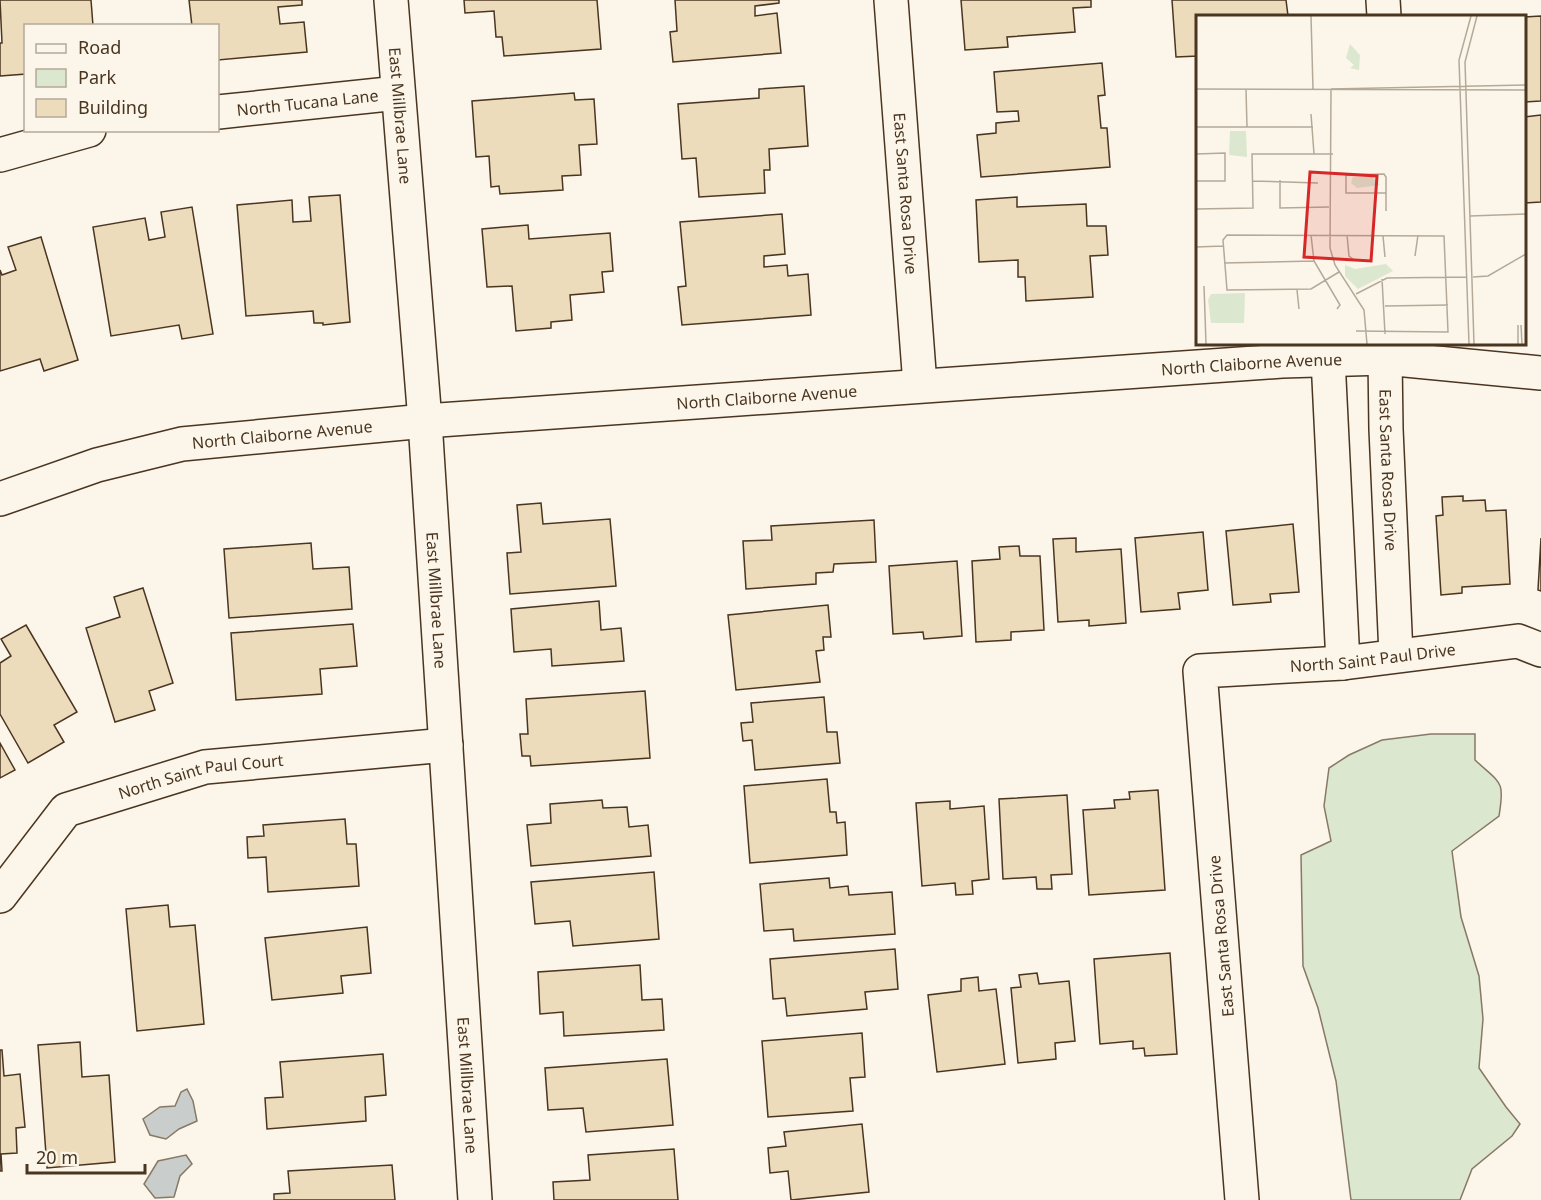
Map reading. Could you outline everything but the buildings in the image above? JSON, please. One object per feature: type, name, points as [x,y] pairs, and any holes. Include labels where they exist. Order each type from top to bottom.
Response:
[{"type":"street","name":"East Millbrae Lane","points":[[391,0],[425,421],[475,1200]]},
{"type":"street","name":"East Santa Rosa Drive","points":[[891,0],[920,386]]},
{"type":"street","points":[[1383,0],[1384,15]]},
{"type":"street","name":"North Tucana Lane","points":[[219,112],[398,93]]},
{"type":"street","points":[[0,155],[82,132]]},
{"type":"street","name":"East Santa Rosa Drive","points":[[1385,358],[1396,655]]},
{"type":"street","name":"North Claiborne Avenue","points":[[0,499],[97,465],[182,444],[425,421],[1328,359],[1385,358],[1541,373]]},
{"type":"street","points":[[1328,359],[1343,663]]},
{"type":"street","name":"North Saint Paul Drive","points":[[1200,671],[1343,663],[1518,640],[1541,650]]},
{"type":"street","name":"East Santa Rosa Drive","points":[[1200,671],[1242,1200]]},
{"type":"street","name":"North Saint Paul Court","points":[[0,896],[66,810],[205,767],[446,746]]},
{"type":"green space","points":[[1431,734],[1475,734],[1475,760],[1496,779],[1501,789],[1499,816],[1452,851],[1461,917],[1479,976],[1483,1019],[1479,1068],[1520,1124],[1512,1136],[1472,1169],[1460,1200],[1351,1200],[1336,1081],[1318,1008],[1303,966],[1301,855],[1331,841],[1324,806],[1329,768],[1349,755],[1382,740]]},
{"type":"shaded area","points":[[187,1089],[193,1101],[197,1121],[179,1129],[166,1139],[150,1135],[143,1119],[160,1107],[175,1106],[181,1092]]},
{"type":"shaded area","points":[[186,1155],[192,1164],[180,1176],[174,1197],[155,1198],[144,1184],[158,1161]]}]
